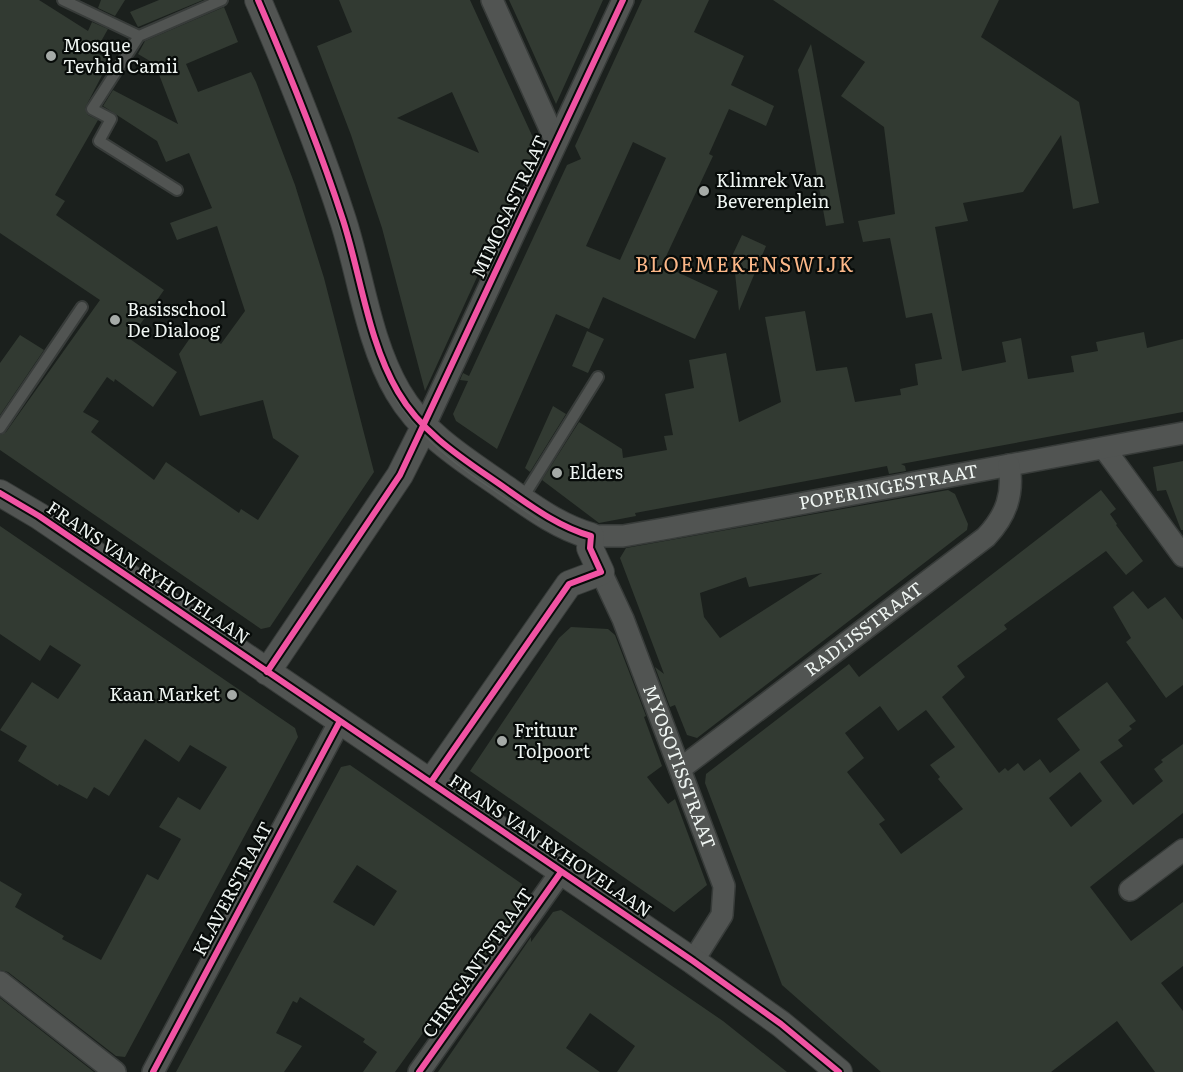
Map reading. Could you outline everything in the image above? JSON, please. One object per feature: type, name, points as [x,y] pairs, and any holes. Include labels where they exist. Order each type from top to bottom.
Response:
[{"type":"street","points":[[258,0],[317,142],[343,221],[380,354],[398,393],[424,427],[456,454],[562,526],[591,536],[590,548],[601,572],[569,584],[431,783]]},
{"type":"street","points":[[492,0],[556,142]]},
{"type":"street","name":"MIMOSASTRAAT","points":[[424,427],[623,0]]},
{"type":"street","points":[[267,672],[400,475],[424,427]]},
{"type":"street","name":"POPERINGESTRAAT","points":[[591,536],[640,533],[1183,433]]},
{"type":"street","points":[[1104,448],[1183,556]]},
{"type":"street","name":"RADIJSSTRAAT","points":[[680,769],[986,537],[1005,512],[1010,499],[1009,465]]},
{"type":"street","name":"FRANS VAN RYHOVELAAN","points":[[0,493],[39,516],[693,961],[781,1024],[838,1072]]},
{"type":"street","name":"MYOSOTISSTRAAT","points":[[601,572],[624,619],[724,886],[725,900],[722,915],[693,961]]},
{"type":"street","name":"KLAVERSTRAAT","points":[[153,1072],[340,721]]},
{"type":"street","points":[[1130,890],[1183,850]]},
{"type":"street","name":"CHRYSANTSTRAAT","points":[[419,1072],[561,872]]},
{"type":"street","points":[[0,982],[115,1072]]},
{"type":"lane","points":[[63,0],[140,36]]},
{"type":"lane","points":[[177,190],[99,141],[111,119],[92,109],[140,36],[222,0]]},
{"type":"lane","points":[[0,428],[82,307]]},
{"type":"lane","points":[[522,500],[598,377]]},
{"type":"building","points":[[0,0],[39,0],[88,31],[92,22],[108,29],[95,52],[110,60],[85,108],[88,115],[98,120],[55,195],[65,201],[56,215],[164,290],[130,339],[177,372],[153,407],[115,379],[114,382],[107,377],[83,412],[99,421],[91,432],[154,480],[166,462],[239,513],[241,509],[258,520],[299,456],[273,438],[263,400],[200,416],[179,354],[197,328],[221,344],[245,311],[217,226],[177,240],[170,223],[212,208],[189,153],[166,162],[157,141],[103,106],[113,90],[178,124],[155,64],[138,54],[145,41],[224,7],[238,42],[186,64],[198,92],[251,72],[256,82],[295,185],[324,278],[374,472],[270,627],[261,629],[0,450],[0,435],[6,432],[100,300],[0,233]]},
{"type":"building","points":[[101,0],[125,0],[115,16],[98,8]]},
{"type":"building","points":[[159,0],[203,0],[138,27],[130,12]]},
{"type":"building","points":[[339,0],[470,0],[535,142],[535,150],[425,391],[382,228],[351,135],[317,46],[352,32]],"holes":[[[452,92],[479,153],[397,118]]]},
{"type":"building","points":[[509,0],[603,0],[556,104],[521,26]]},
{"type":"building","points":[[642,0],[709,0],[694,32],[744,56],[731,85],[774,106],[766,126],[729,109],[709,154],[713,156],[662,265],[718,291],[695,339],[603,297],[589,329],[556,314],[497,449],[456,421],[453,414],[468,381],[460,380],[463,373],[469,376],[567,165],[581,159],[575,146]],"holes":[[[633,142],[666,158],[620,260],[586,246]]]},
{"type":"building","points":[[773,0],[999,0],[981,37],[1079,102],[1099,203],[1073,209],[1061,135],[1023,192],[963,203],[968,221],[935,227],[962,371],[1006,362],[1002,342],[1021,338],[1028,379],[1074,372],[1071,356],[1098,351],[1096,342],[1144,332],[1147,348],[1183,339],[1183,412],[901,464],[905,466],[906,471],[889,474],[887,466],[635,513],[636,516],[599,523],[542,480],[579,422],[622,449],[623,458],[667,450],[664,436],[673,435],[665,394],[694,388],[689,360],[726,353],[739,422],[781,402],[765,317],[805,311],[816,371],[847,367],[855,402],[901,395],[900,389],[918,385],[915,364],[942,359],[932,313],[906,318],[890,238],[863,242],[858,221],[895,214],[884,127],[841,96],[865,62]]},
{"type":"building","points":[[811,44],[844,223],[826,226],[798,70]]},
{"type":"building","points":[[742,235],[766,246],[739,311],[733,254]]},
{"type":"building","points":[[587,331],[604,339],[588,373],[572,366]]},
{"type":"building","points":[[20,335],[44,350],[0,415],[0,363]]},
{"type":"building","points":[[553,406],[566,414],[530,472],[525,468]]},
{"type":"building","points":[[1183,461],[1183,530],[1181,530],[1166,490],[1157,491],[1153,467]]},
{"type":"building","points":[[948,490],[955,494],[968,524],[967,530],[697,738],[687,735],[675,705],[670,707],[655,667],[664,674],[620,558],[626,548]],"holes":[[[822,573],[720,638],[704,617],[700,593],[746,577],[749,587]]]},
{"type":"building","points":[[1101,490],[1116,509],[1110,514],[1116,525],[1143,561],[1126,575],[1106,551],[1004,625],[1007,629],[957,666],[965,677],[942,697],[999,773],[1005,768],[1008,771],[1018,763],[1024,771],[1040,759],[1050,773],[1080,750],[1057,719],[1107,682],[1136,721],[1129,726],[1132,729],[1118,740],[1123,746],[1100,762],[1133,805],[1163,781],[1154,769],[1163,762],[1161,760],[1183,744],[1183,813],[1090,887],[1131,941],[1183,902],[1183,966],[1161,983],[1183,1011],[1183,1072],[1155,1072],[1117,1021],[1051,1072],[881,1072],[782,985],[705,783],[706,774],[849,664],[859,677]],"holes":[[[880,706],[898,731],[926,710],[955,747],[930,765],[940,777],[938,779],[963,809],[901,854],[879,824],[885,820],[847,772],[864,758],[845,733]],[[1080,772],[1102,801],[1071,827],[1049,798]]]},
{"type":"building","points":[[0,526],[295,728],[298,737],[125,1057],[116,1056],[8,972],[0,970],[0,881],[22,894],[15,907],[64,936],[62,939],[101,960],[147,874],[158,880],[181,839],[159,827],[178,797],[200,810],[227,767],[190,745],[179,762],[145,739],[109,796],[94,787],[87,799],[59,784],[58,786],[18,761],[27,746],[0,730],[32,682],[58,699],[81,665],[50,645],[40,661],[0,634]]},
{"type":"building","points":[[1133,591],[1148,609],[1165,597],[1183,620],[1183,685],[1166,698],[1126,642],[1131,638],[1113,607]]},
{"type":"building","points":[[571,627],[608,629],[615,635],[646,716],[644,717],[662,766],[647,777],[668,804],[675,799],[707,885],[674,912],[470,771],[559,638]]},
{"type":"building","points":[[350,765],[522,884],[525,901],[476,970],[471,966],[395,1072],[363,1072],[377,1052],[363,1042],[365,1039],[300,997],[297,1003],[293,1001],[276,1033],[302,1046],[284,1072],[176,1072],[341,767]],"holes":[[[357,865],[397,891],[374,926],[333,902]]]},
{"type":"building","points":[[561,910],[723,1021],[787,1072],[617,1072],[635,1046],[590,1013],[566,1048],[600,1072],[438,1072],[531,937],[531,942],[553,912]]},
{"type":"building","points":[[0,998],[94,1072],[0,1072]]},
{"type":"tram line","points":[[253,0],[315,155],[347,251],[369,335],[393,394],[419,429],[450,458],[539,520]]},
{"type":"tram line","points":[[264,0],[325,151]]},
{"type":"cycle path","points":[[258,0],[324,164],[343,220],[372,330],[398,392],[432,434],[460,457],[546,516],[591,536],[590,548],[601,572],[569,584],[431,782]]},
{"type":"cycle path","points":[[267,672],[400,475],[623,0]]},
{"type":"cycle path","points":[[0,493],[39,516],[693,961],[781,1024],[839,1072]]},
{"type":"cycle path","points":[[153,1072],[340,721]]},
{"type":"cycle path","points":[[419,1072],[561,872]]},
{"type":"place","name":"Mosque Tevhid Camii","points":[[51,56]]},
{"type":"place","name":"Klimrek Van Beverenplein","points":[[704,191]]},
{"type":"place","name":"Basisschool De Dialoog","points":[[115,320]]},
{"type":"place","name":"Elders","points":[[557,473]]},
{"type":"place","name":"Kaan Market","points":[[232,695]]},
{"type":"place","name":"Frituur Tolpoort","points":[[502,741]]},
{"type":"district","name":"BLOEMEKENSWIJK","points":[[745,265]]}]
